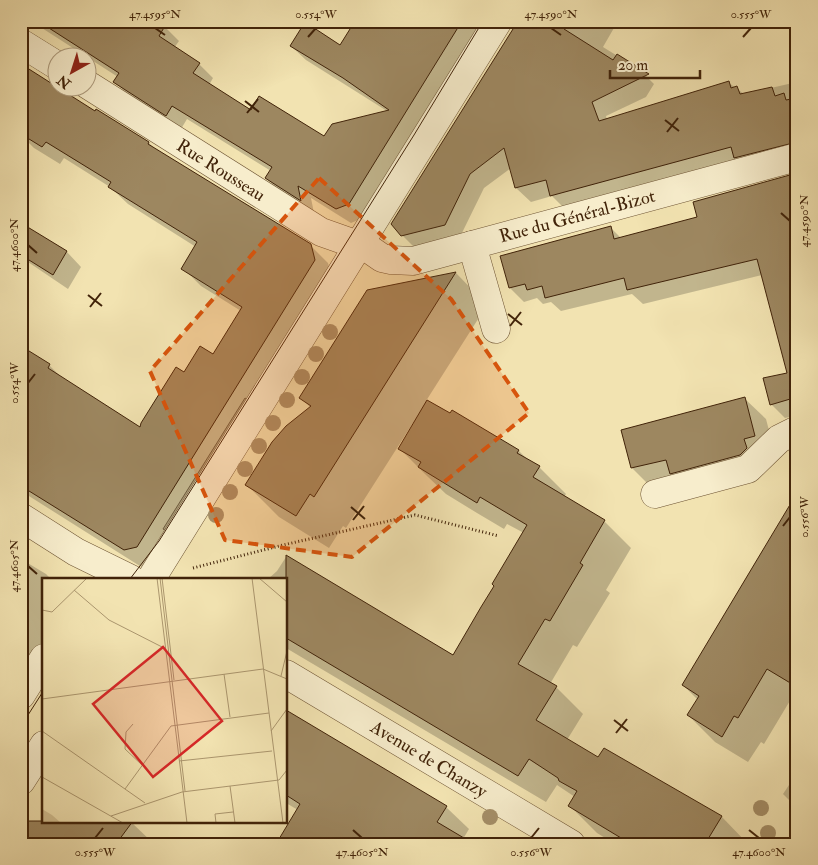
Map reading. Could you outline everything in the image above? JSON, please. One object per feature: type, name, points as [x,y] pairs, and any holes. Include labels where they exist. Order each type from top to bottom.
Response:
[{"type":"street","points":[[152,578],[498,21]]},
{"type":"street","points":[[21,43],[48,60]]},
{"type":"street","name":"Rue Rousseau","points":[[98,91],[321,232],[360,245]]},
{"type":"street","name":"Rue du Général-Bizot","points":[[360,245],[369,248],[382,258],[413,261],[797,157]]},
{"type":"street","points":[[472,245],[496,329]]},
{"type":"street","points":[[655,494],[748,469],[779,439],[797,430]]},
{"type":"street","points":[[21,517],[76,552],[101,573],[126,578]]},
{"type":"street","points":[[21,695],[42,661]]},
{"type":"street","name":"Avenue de Chanzy","points":[[288,675],[572,844]]},
{"type":"street","points":[[21,781],[42,748]]},
{"type":"path","points":[[189,569],[282,545],[415,515],[499,536]]},
{"type":"highlighted area","points":[[319,178],[451,299],[529,413],[352,557],[225,540],[150,371]]},
{"type":"shaded area","points":[[245,398],[253,403],[171,534],[163,529]]},
{"type":"building","points":[[38,21],[168,21],[159,36],[200,63],[193,73],[251,110],[259,96],[324,136],[332,124],[389,110],[343,78],[290,46],[305,22],[340,45],[355,21],[462,21],[349,204],[336,209],[298,186],[301,201],[265,178],[272,167],[172,106],[166,116],[113,82],[119,73],[98,60],[98,48],[80,48]]},
{"type":"building","points":[[518,21],[569,21],[564,29],[613,60],[617,54],[649,74],[592,102],[599,121],[729,81],[731,88],[737,86],[740,94],[772,87],[775,96],[784,93],[786,100],[797,98],[797,142],[734,158],[731,147],[550,196],[546,180],[515,188],[504,148],[470,174],[445,225],[401,236],[391,224]]},
{"type":"building","points":[[21,64],[48,81],[48,98],[75,98],[95,111],[96,109],[149,142],[148,144],[311,244],[315,260],[137,547],[124,550],[21,486],[21,346],[50,364],[48,368],[140,427],[176,367],[184,372],[200,346],[213,354],[242,307],[181,269],[197,242],[108,187],[111,182],[46,142],[42,147],[21,134]]},
{"type":"building","points":[[797,173],[797,397],[770,405],[763,378],[787,373],[757,259],[627,290],[624,278],[545,298],[542,286],[527,290],[525,284],[509,288],[500,256],[611,226],[614,239],[697,217],[693,202]]},
{"type":"building","points":[[21,223],[67,251],[53,275],[21,255]]},
{"type":"building","points":[[456,272],[314,497],[310,494],[296,516],[245,485],[272,442],[286,426],[311,406],[299,398],[367,290]]},
{"type":"building","points":[[745,397],[755,436],[744,439],[747,448],[740,455],[670,474],[666,460],[631,468],[621,430]]},
{"type":"building","points":[[427,400],[450,413],[452,410],[519,450],[517,453],[540,466],[533,477],[605,520],[580,563],[583,565],[550,621],[545,619],[518,664],[557,686],[536,720],[598,757],[604,748],[722,816],[705,844],[631,844],[568,806],[577,791],[559,781],[558,778],[529,759],[518,776],[288,639],[286,555],[453,655],[494,586],[492,584],[527,525],[480,497],[477,503],[418,467],[421,462],[398,449]]},
{"type":"building","points":[[797,493],[797,687],[767,669],[738,718],[734,716],[722,737],[687,715],[699,696],[682,685]]},
{"type":"building","points":[[288,711],[447,806],[437,822],[474,844],[276,844],[300,804],[288,796]]},
{"type":"building","points":[[21,821],[132,822],[116,844],[35,844],[21,835]]},
{"type":"tram line","points":[[131,578],[159,541],[414,135],[483,21]]},
{"type":"tram line","points":[[21,726],[42,693]]}]
